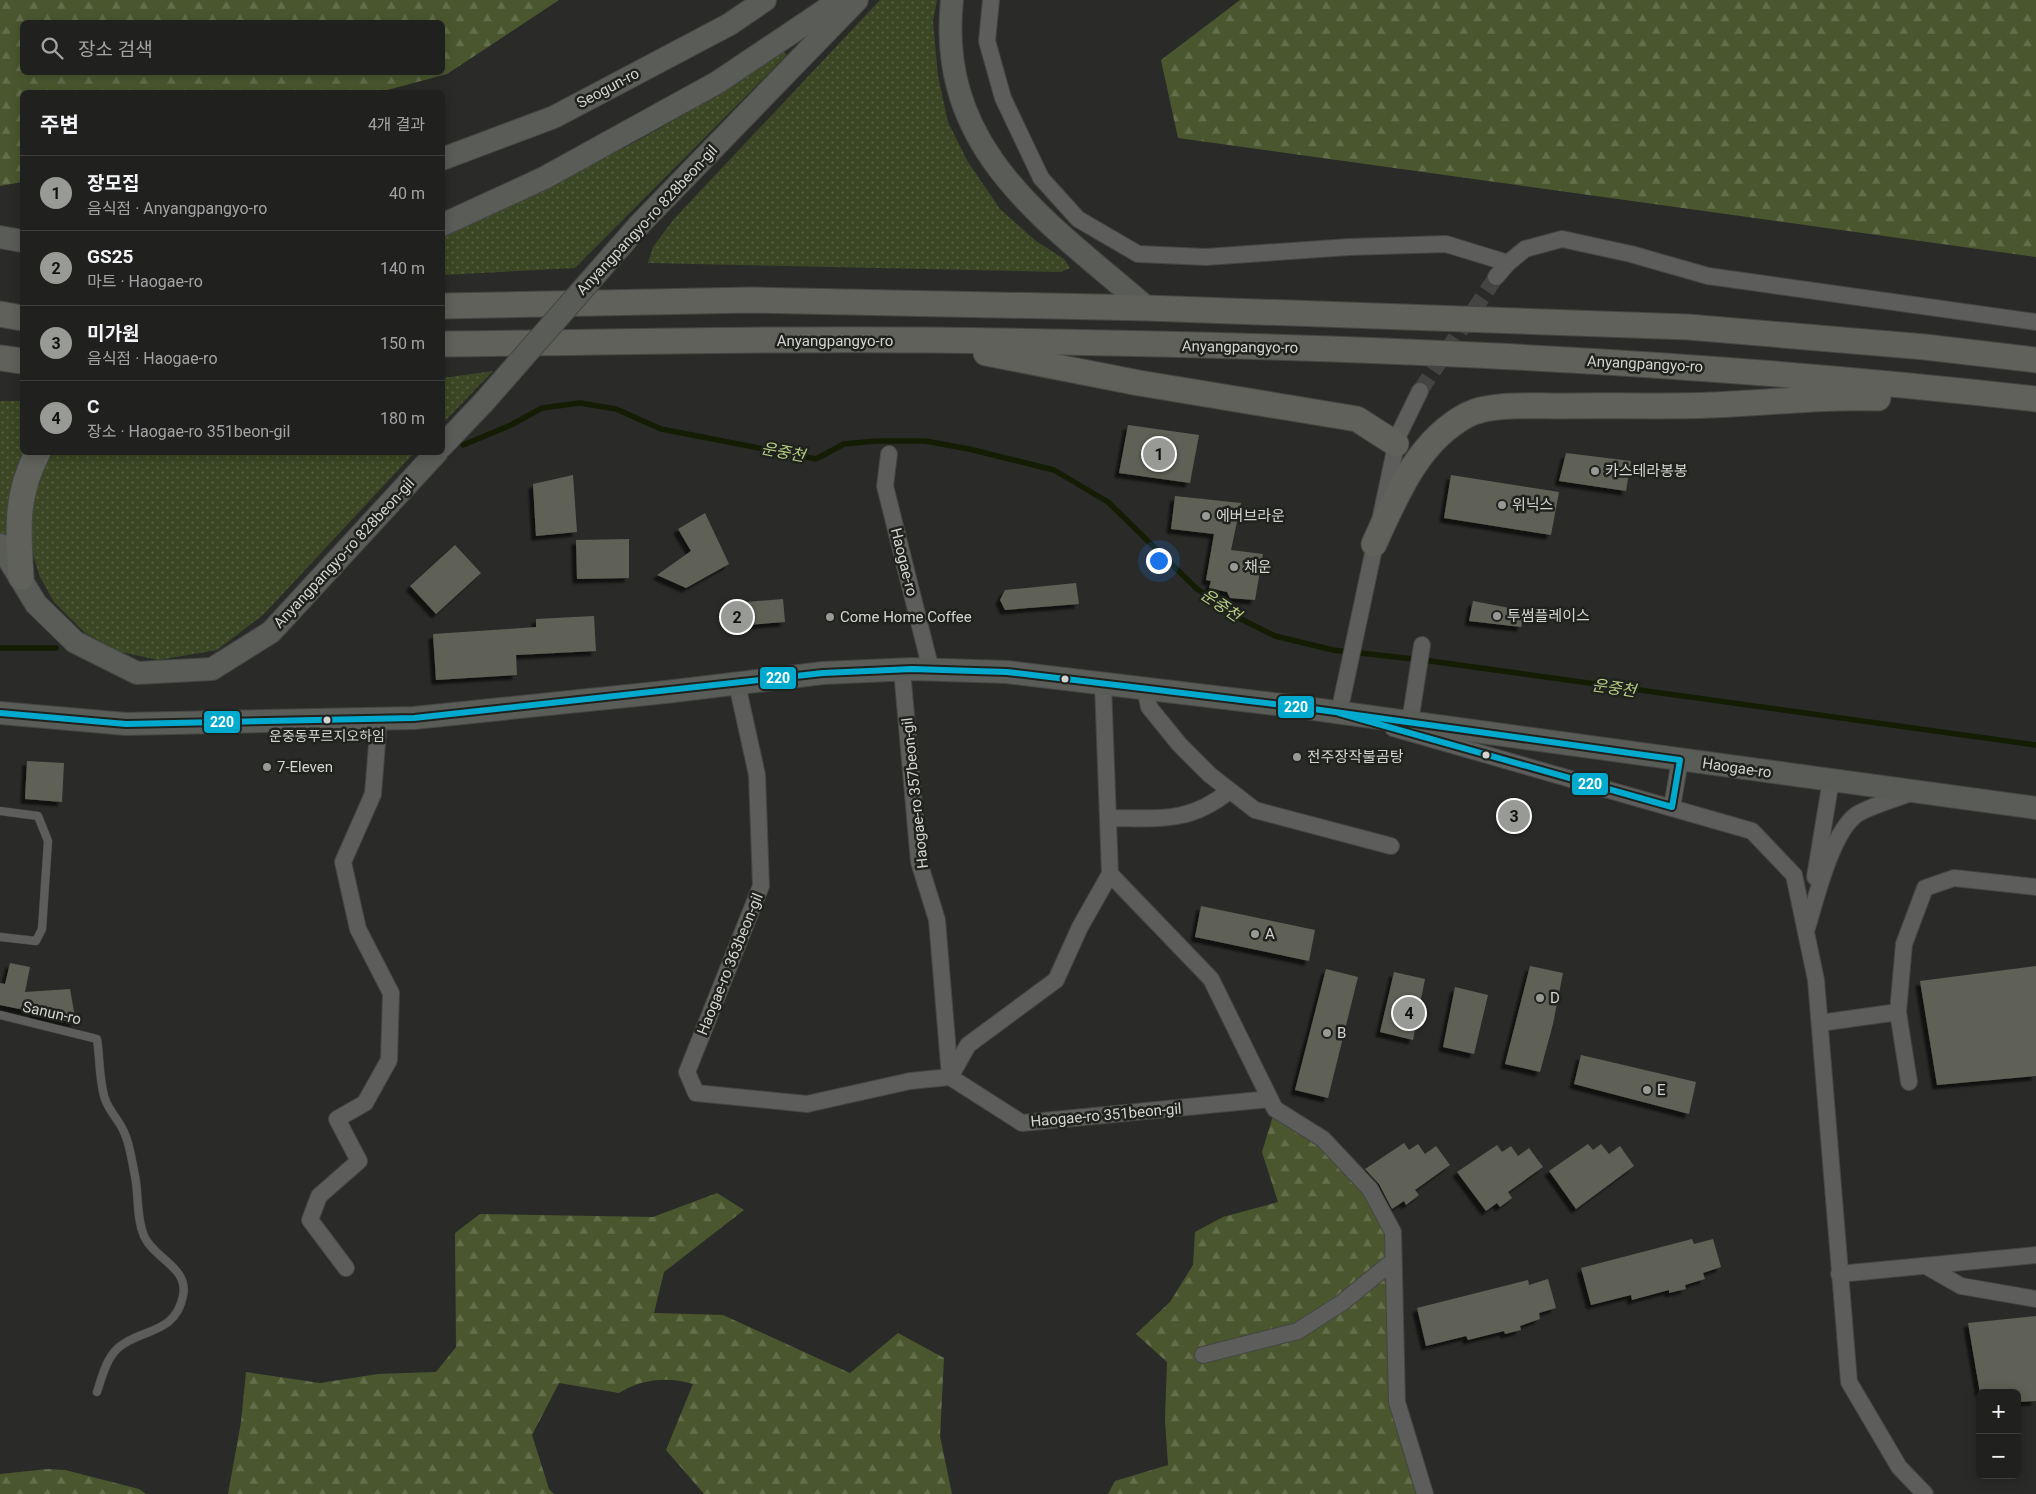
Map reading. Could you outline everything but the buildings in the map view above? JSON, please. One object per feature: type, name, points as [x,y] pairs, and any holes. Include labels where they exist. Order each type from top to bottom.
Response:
[{"type":"main road","points":[[445,306],[751,300],[1147,308],[1688,327],[2036,360]]},
{"type":"main road","points":[[0,314],[20,318]]},
{"type":"main road","points":[[920,340],[1139,383],[1357,419],[1396,444]]},
{"type":"main road","name":"Anyangpangyo-ro","points":[[445,344],[920,340],[1371,350],[1678,365],[1916,386],[2036,400]]},
{"type":"main road","points":[[0,358],[20,361]]},
{"type":"main road","points":[[1374,544],[1399,490],[1432,440],[1468,414],[1494,408],[1530,406],[1712,405],[1844,397],[2036,405]]},
{"type":"main road","points":[[21,577],[19,508],[30,468],[36,455]]},
{"type":"street","name":"Seogun-ro","points":[[445,158],[554,117],[730,24],[765,0]]},
{"type":"street","points":[[445,224],[544,178],[718,82],[840,0]]},
{"type":"street","name":"Anyangpangyo-ro 828beon-gil","points":[[445,443],[483,403],[640,224],[857,0]]},
{"type":"street","points":[[952,0],[953,61],[963,107],[983,148],[1010,184],[1048,221],[1147,308]]},
{"type":"street","points":[[991,0],[987,41],[1003,98],[1040,178],[1078,219],[1138,254],[1206,257],[1348,247],[1446,244],[1508,263]]},
{"type":"street","points":[[0,237],[20,241]]},
{"type":"street","points":[[1496,277],[1508,263],[1525,249],[1562,238],[1631,254],[1708,276],[2036,322]]},
{"type":"street","points":[[0,327],[20,324]]},
{"type":"street","points":[[0,372],[20,369]]},
{"type":"street","points":[[1420,392],[1396,444],[1338,713],[1752,831],[1794,875],[1816,980],[1833,1172],[1838,1274],[1849,1382],[1898,1467],[1925,1494]]},
{"type":"street","name":"Haogae-ro","points":[[889,454],[885,486],[931,670]]},
{"type":"street","name":"Anyangpangyo-ro 828beon-gil","points":[[0,545],[36,604],[75,642],[137,673],[212,669],[271,632],[434,455]]},
{"type":"street","points":[[1410,722],[1422,646]]},
{"type":"street","name":"Haogae-ro","points":[[0,713],[126,724],[379,719],[430,716],[738,684],[823,673],[902,670],[1007,672],[1410,722],[2036,808]]},
{"type":"street","name":"Haogae-ro 357beon-gil","points":[[902,670],[919,862],[937,920],[950,1077]]},
{"type":"street","name":"Haogae-ro 363beon-gil","points":[[738,684],[756,775],[761,886],[687,1072],[696,1092],[807,1104],[910,1081],[950,1077]]},
{"type":"street","points":[[950,1077],[968,1045],[1056,980],[1080,927],[1110,874],[1103,684]]},
{"type":"street","points":[[1145,689],[1149,707],[1157,718],[1204,769],[1254,810],[1391,846]]},
{"type":"street","points":[[346,1268],[310,1220],[318,1196],[359,1162],[337,1119],[365,1103],[389,1060],[391,993],[358,929],[343,862],[374,794],[379,719]]},
{"type":"street","points":[[1672,807],[1680,760]]},
{"type":"street","points":[[1806,931],[1832,780]]},
{"type":"street","points":[[1108,818],[1179,816],[1200,811],[1229,791]]},
{"type":"street","points":[[1806,931],[1825,871],[1841,832],[1856,815],[1913,792]]},
{"type":"street","points":[[1110,874],[1211,979],[1275,1109],[1323,1139],[1370,1189],[1393,1232],[1396,1402],[1425,1494]]},
{"type":"street","points":[[1909,1082],[1898,1012],[1904,944],[1924,888],[1954,878],[2036,887]]},
{"type":"street","points":[[1820,1023],[1898,1012]]},
{"type":"street","name":"Haogae-ro 351beon-gil","points":[[950,1077],[1022,1123],[1270,1100]]},
{"type":"street","points":[[1838,1274],[2036,1255]]},
{"type":"street","points":[[1203,1355],[1298,1331],[1343,1302],[1394,1261]]},
{"type":"street","points":[[1926,1266],[1961,1286],[2036,1299]]},
{"type":"lane","points":[[0,810],[38,816],[48,841],[42,929],[36,942],[0,936]]},
{"type":"lane","name":"Sanun-ro","points":[[0,1015],[97,1039],[105,1099],[125,1133],[135,1176],[140,1224],[144,1238],[177,1270],[184,1282],[184,1296],[170,1322],[158,1330],[118,1348],[110,1359],[97,1392]]},
{"type":"green space","points":[[0,0],[559,0],[445,75],[445,20],[20,20],[20,75],[443,75],[387,90],[20,90],[20,182],[0,186]]},
{"type":"green space","points":[[880,0],[937,0],[933,21],[938,76],[948,122],[968,162],[1000,209],[1036,241],[1064,259],[1070,268],[1061,272],[648,263],[653,247],[673,220]]},
{"type":"green space","points":[[1240,0],[2036,0],[2036,257],[1178,138],[1161,60]]},
{"type":"green space","points":[[782,50],[787,55],[575,268],[445,275],[445,235],[617,152],[742,78]]},
{"type":"green space","points":[[493,371],[445,421],[445,378]]},
{"type":"green space","points":[[0,401],[20,401],[20,455],[30,455],[14,544],[0,535]]},
{"type":"green space","points":[[52,455],[412,455],[263,615],[217,650],[158,660],[121,652],[85,633],[54,602],[40,577],[30,545],[28,513],[38,476]]},
{"type":"green space","points":[[1275,1109],[1323,1139],[1393,1232],[1397,1402],[1425,1494],[1108,1494],[1115,1481],[1168,1465],[1165,1420],[1167,1362],[1136,1334],[1170,1302],[1193,1265],[1195,1232],[1223,1217],[1278,1202],[1262,1152]]},
{"type":"green space","points":[[717,1193],[744,1210],[664,1272],[654,1313],[723,1315],[850,1373],[898,1333],[944,1358],[940,1436],[952,1494],[704,1494],[666,1450],[693,1384],[674,1380],[654,1380],[627,1388],[619,1393],[559,1383],[532,1435],[549,1489],[554,1494],[228,1494],[241,1422],[246,1372],[320,1383],[378,1374],[436,1372],[456,1347],[455,1233],[480,1214],[653,1217]]},
{"type":"green space","points":[[48,1469],[65,1470],[139,1489],[146,1494],[0,1494],[0,1474]]},
{"type":"waterway","name":"운중천","points":[[463,445],[511,425],[542,408],[580,403],[616,409],[661,429],[816,459],[844,444],[876,441],[925,441],[969,449],[1054,470],[1108,502],[1196,588],[1231,614],[1275,636],[1333,650],[1423,660],[2036,745]]},
{"type":"waterway","name":"운중천","points":[[0,648],[56,648]]},
{"type":"tunnel","points":[[1420,391],[1496,277]]},
{"type":"transit line","name":"220","points":[[0,713],[126,724],[414,718],[823,673],[912,669],[1007,672],[1299,707],[1680,760],[1672,807],[1339,713]]},
{"type":"place","name":"장모집","points":[[1159,454]]},
{"type":"place","name":"카스테라봉봉","points":[[1595,471]]},
{"type":"place","name":"위닉스","points":[[1502,505]]},
{"type":"place","name":"에버브라운","points":[[1206,516]]},
{"type":"place","name":"채운","points":[[1234,567]]},
{"type":"place","name":"투썸플레이스","points":[[1497,616]]},
{"type":"place","name":"GS25","points":[[737,617]]},
{"type":"place","name":"Come Home Coffee","points":[[830,617]]},
{"type":"place","name":"운중동푸르지오하임","points":[[327,720]]},
{"type":"place","name":"전주장작불곰탕","points":[[1297,757]]},
{"type":"place","name":"7-Eleven","points":[[267,767]]},
{"type":"place","name":"미가원","points":[[1514,816]]},
{"type":"place","name":"A","points":[[1255,934]]},
{"type":"place","name":"D","points":[[1540,998]]},
{"type":"place","name":"C","points":[[1409,1013]]},
{"type":"place","name":"B","points":[[1327,1033]]},
{"type":"place","name":"E","points":[[1647,1090]]}]
